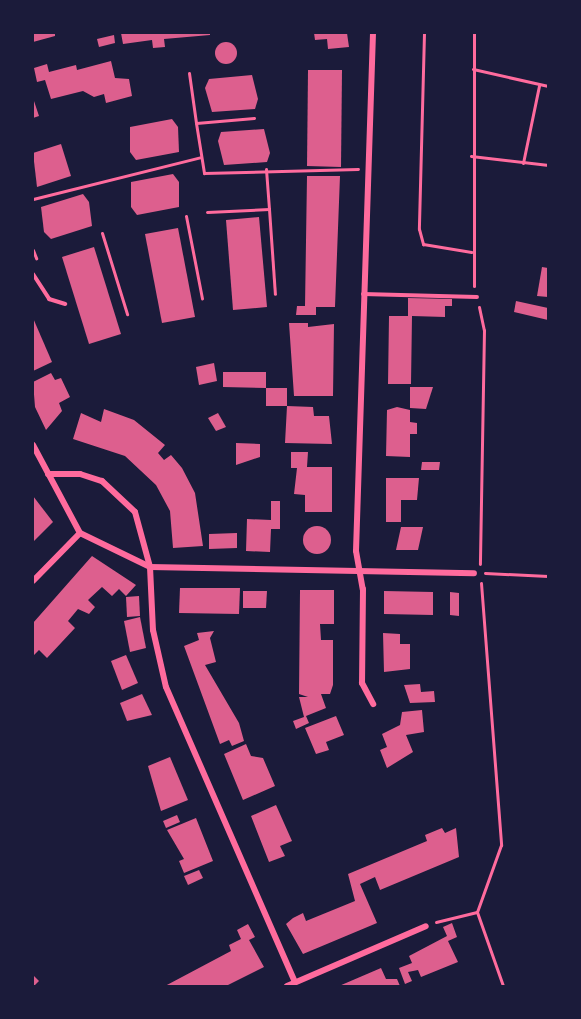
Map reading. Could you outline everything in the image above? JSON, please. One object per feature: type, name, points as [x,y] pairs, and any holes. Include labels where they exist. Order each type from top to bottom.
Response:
[{"type":"street","points":[[373,33],[370,169],[362,294],[356,551],[360,572],[362,683],[373,704]]},
{"type":"street","points":[[33,446],[80,533],[150,567],[477,573]]},
{"type":"street","points":[[48,474],[80,474],[121,493],[135,512],[150,567],[153,630],[166,687],[295,982]]},
{"type":"street","points":[[33,581],[80,533]]},
{"type":"street","points":[[286,986],[426,926]]},
{"type":"lane","points":[[33,274],[49,299],[65,304]]},
{"type":"lane","points":[[362,294],[477,297]]},
{"type":"path","points":[[424,33],[418,229],[423,244],[471,252]]},
{"type":"path","points":[[474,33],[471,252],[484,330],[477,573],[501,845],[477,912],[503,986]]},
{"type":"path","points":[[473,69],[539,86],[548,86]]},
{"type":"path","points":[[189,73],[204,172],[266,168],[370,169]]},
{"type":"path","points":[[524,163],[539,86]]},
{"type":"path","points":[[196,123],[254,118]]},
{"type":"path","points":[[471,156],[548,165]]},
{"type":"path","points":[[33,199],[201,157]]},
{"type":"path","points":[[266,168],[275,294]]},
{"type":"path","points":[[207,212],[270,209]]},
{"type":"path","points":[[186,216],[202,298]]},
{"type":"path","points":[[102,233],[126,314]]},
{"type":"path","points":[[33,250],[36,258]]},
{"type":"path","points":[[477,573],[548,576]]},
{"type":"path","points":[[426,926],[477,912]]},
{"type":"building","points":[[33,33],[55,33],[55,36],[33,42]]},
{"type":"building","points":[[121,33],[210,33],[210,35],[164,39],[165,47],[153,48],[152,40],[123,44]]},
{"type":"building","points":[[314,33],[347,33],[349,47],[328,49],[327,39],[315,40]]},
{"type":"building","points":[[114,35],[115,43],[99,47],[97,39]]},
{"type":"building","points":[[222,42],[230,42],[237,49],[237,57],[230,64],[222,64],[215,57],[215,49]]},
{"type":"building","points":[[111,61],[115,78],[129,79],[132,96],[106,103],[104,94],[94,97],[83,91],[51,99],[45,80],[37,82],[34,68],[47,64],[49,72],[76,65],[77,70]]},
{"type":"building","points":[[308,70],[342,70],[341,167],[307,166]]},
{"type":"building","points":[[252,75],[258,99],[255,109],[212,112],[205,88],[209,79]]},
{"type":"building","points":[[33,98],[39,116],[33,118]]},
{"type":"building","points":[[172,119],[178,127],[179,152],[136,160],[130,152],[130,127]]},
{"type":"building","points":[[264,129],[270,153],[267,162],[224,165],[218,141],[221,132]]},
{"type":"building","points":[[61,144],[71,176],[37,187],[33,153]]},
{"type":"building","points":[[173,174],[179,182],[179,207],[137,215],[131,207],[131,182]]},
{"type":"building","points":[[307,176],[340,176],[335,307],[316,307],[316,315],[296,315],[297,306],[305,306]]},
{"type":"building","points":[[83,194],[89,202],[92,226],[51,239],[44,232],[41,207]]},
{"type":"building","points":[[259,217],[267,307],[233,310],[226,220]]},
{"type":"building","points":[[178,228],[195,317],[162,323],[145,234]]},
{"type":"building","points":[[94,247],[121,334],[89,344],[62,257]]},
{"type":"building","points":[[542,267],[548,268],[548,297],[537,296]]},
{"type":"building","points":[[408,298],[452,299],[452,306],[445,306],[445,317],[412,316],[411,384],[388,384],[389,316],[408,316]]},
{"type":"building","points":[[516,301],[548,308],[548,320],[514,312]]},
{"type":"building","points":[[33,318],[52,362],[33,371]]},
{"type":"building","points":[[289,323],[308,323],[308,327],[334,324],[333,396],[294,396]]},
{"type":"building","points":[[214,363],[217,381],[199,385],[196,367]]},
{"type":"building","points":[[223,372],[266,372],[266,388],[223,387]]},
{"type":"building","points":[[51,373],[55,380],[61,378],[70,397],[59,403],[62,411],[46,430],[35,407],[33,382]]},
{"type":"building","points":[[410,387],[433,387],[426,409],[410,408]]},
{"type":"building","points":[[266,388],[287,388],[287,406],[266,406]]},
{"type":"building","points":[[287,406],[313,407],[314,416],[329,416],[332,444],[285,443]]},
{"type":"building","points":[[397,407],[410,410],[410,422],[417,423],[417,434],[410,434],[410,457],[386,456],[387,410]]},
{"type":"building","points":[[104,409],[134,420],[165,445],[158,453],[164,460],[171,455],[182,468],[195,493],[203,546],[173,548],[170,511],[156,485],[125,456],[73,439],[81,413],[101,422]]},
{"type":"building","points":[[218,413],[226,427],[216,431],[208,418]]},
{"type":"building","points":[[236,443],[260,444],[260,457],[236,465]]},
{"type":"building","points":[[291,452],[308,452],[307,467],[332,467],[332,512],[305,512],[305,495],[294,494],[297,468],[291,468]]},
{"type":"building","points":[[422,462],[440,462],[439,470],[421,470]]},
{"type":"building","points":[[386,478],[419,478],[417,500],[401,500],[401,522],[386,522]]},
{"type":"building","points":[[33,496],[53,522],[33,542]]},
{"type":"building","points":[[271,501],[280,501],[280,529],[271,529],[270,552],[246,551],[247,519],[271,520]]},
{"type":"building","points":[[317,526],[327,530],[331,540],[327,550],[317,554],[307,550],[303,540],[307,530]]},
{"type":"building","points":[[401,527],[423,527],[418,550],[396,550]]},
{"type":"building","points":[[237,533],[237,548],[209,549],[209,534]]},
{"type":"building","points":[[92,556],[136,585],[126,596],[119,589],[112,596],[102,587],[88,600],[95,607],[89,614],[78,609],[68,621],[75,628],[47,658],[39,650],[33,656],[33,623]]},
{"type":"building","points":[[180,588],[240,588],[239,614],[179,613]]},
{"type":"building","points":[[300,590],[334,590],[334,624],[320,624],[321,640],[333,640],[333,685],[330,694],[321,694],[326,708],[306,716],[309,723],[296,729],[293,721],[304,717],[299,697],[308,697],[299,694]]},
{"type":"building","points":[[243,591],[267,591],[266,608],[243,608]]},
{"type":"building","points":[[384,591],[433,592],[433,615],[384,614]]},
{"type":"building","points":[[450,592],[459,593],[459,616],[450,615]]},
{"type":"building","points":[[139,596],[140,616],[127,617],[126,597]]},
{"type":"building","points":[[140,617],[146,648],[130,652],[124,621]]},
{"type":"building","points":[[214,631],[210,638],[216,662],[205,665],[239,723],[244,741],[232,746],[229,740],[220,744],[184,646],[199,640],[197,633]]},
{"type":"building","points":[[383,633],[400,634],[400,644],[410,644],[410,669],[384,672]]},
{"type":"building","points":[[126,655],[138,683],[122,690],[111,661]]},
{"type":"building","points":[[420,684],[421,692],[434,691],[435,702],[410,703],[404,685]]},
{"type":"building","points":[[142,694],[152,715],[127,721],[120,703]]},
{"type":"building","points":[[422,710],[424,732],[406,735],[413,752],[387,768],[380,750],[387,747],[382,734],[400,725],[402,712]]},
{"type":"building","points":[[336,716],[344,735],[326,742],[329,750],[316,754],[305,728]]},
{"type":"building","points":[[246,744],[251,756],[263,758],[275,786],[243,800],[224,754]]},
{"type":"building","points":[[170,757],[188,800],[161,811],[148,766]]},
{"type":"building","points":[[276,805],[292,841],[280,846],[285,856],[269,862],[251,816]]},
{"type":"building","points":[[177,815],[180,822],[166,828],[163,821]]},
{"type":"building","points":[[196,818],[213,861],[184,873],[179,861],[184,859],[167,830]]},
{"type":"building","points":[[442,828],[445,833],[456,828],[459,857],[380,890],[375,877],[360,884],[377,923],[303,954],[286,924],[303,913],[306,921],[355,901],[348,874],[427,841],[425,835]]},
{"type":"building","points":[[199,870],[203,878],[188,885],[184,876]]},
{"type":"building","points":[[452,923],[457,937],[448,941],[458,962],[421,977],[418,970],[408,972],[412,981],[405,984],[399,968],[412,963],[409,956],[447,936],[443,927]]},
{"type":"building","points":[[248,924],[255,937],[249,940],[264,967],[226,986],[165,986],[231,951],[229,945],[241,939],[237,930]]},
{"type":"building","points":[[381,968],[386,979],[397,979],[400,986],[339,986]]},
{"type":"building","points":[[33,975],[39,981],[34,986],[33,986]]}]
